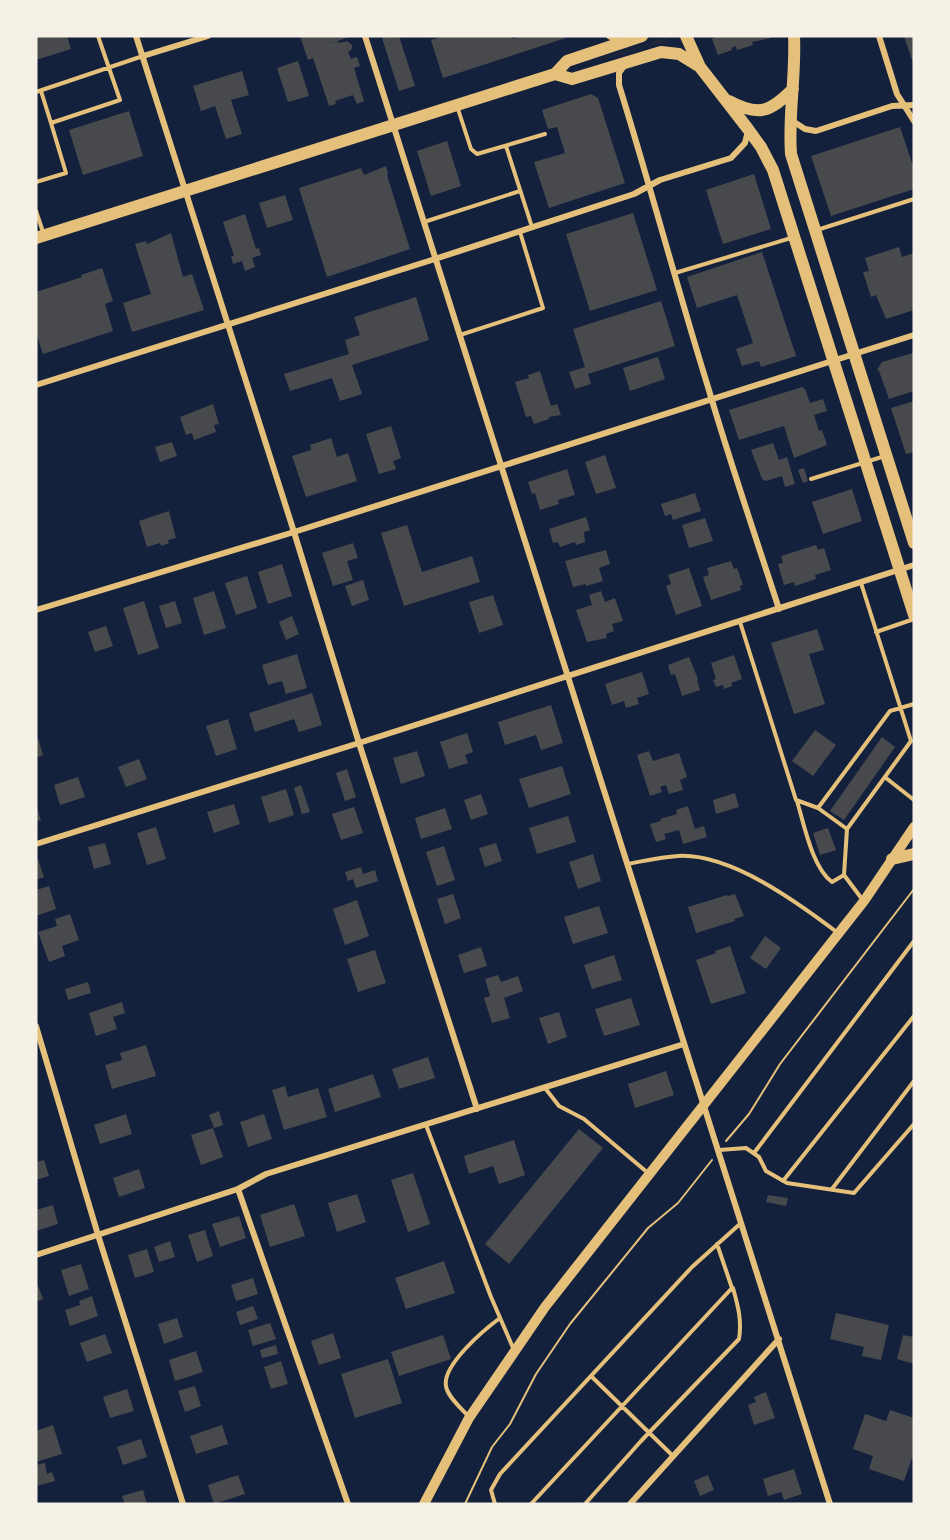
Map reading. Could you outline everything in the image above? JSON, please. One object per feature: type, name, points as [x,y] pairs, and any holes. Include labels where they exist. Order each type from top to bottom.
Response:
[{"type":"main road","points":[[40,237],[555,74],[567,61],[642,36]]},
{"type":"main road","points":[[686,36],[700,67],[761,147],[773,170],[914,617]]},
{"type":"main road","points":[[794,36],[795,62],[790,120],[791,154],[914,543]]},
{"type":"main road","points":[[555,74],[572,79],[661,51],[679,54],[700,67]]},
{"type":"main road","points":[[725,99],[744,109],[762,110],[776,106],[793,89]]},
{"type":"main road","points":[[892,859],[914,854]]},
{"type":"street","points":[[136,36],[477,1109]]},
{"type":"street","points":[[143,57],[208,36]]},
{"type":"street","points":[[365,36],[830,1504]]},
{"type":"street","points":[[609,36],[622,43]]},
{"type":"street","points":[[879,36],[897,94],[914,121]]},
{"type":"street","points":[[628,61],[619,73],[619,85],[712,400],[779,609]]},
{"type":"street","points":[[790,120],[805,129],[816,131],[892,106],[914,105]]},
{"type":"street","points":[[36,385],[634,194],[682,173],[731,158],[745,143],[748,129]]},
{"type":"street","points":[[36,610],[294,532],[914,336]]},
{"type":"street","points":[[36,844],[914,566]]},
{"type":"street","points":[[424,1504],[469,1418],[545,1306],[864,901],[914,826]]},
{"type":"street","points":[[36,1026],[98,1235],[183,1504]]},
{"type":"street","points":[[36,1256],[238,1190],[266,1174],[684,1044]]},
{"type":"street","points":[[238,1190],[348,1504]]},
{"type":"street","points":[[630,1504],[779,1340]]},
{"type":"lane","points":[[51,123],[120,100],[98,36]]},
{"type":"lane","points":[[36,182],[66,173],[51,123],[38,92],[143,57]]},
{"type":"lane","points":[[457,106],[474,153],[482,154],[545,134]]},
{"type":"lane","points":[[506,146],[532,227]]},
{"type":"lane","points":[[423,222],[520,191]]},
{"type":"lane","points":[[814,231],[914,199]]},
{"type":"lane","points":[[36,211],[40,237]]},
{"type":"lane","points":[[459,335],[543,308],[520,232]]},
{"type":"lane","points":[[674,274],[794,236]]},
{"type":"lane","points":[[812,479],[886,455]]},
{"type":"lane","points":[[861,583],[911,741],[848,829],[844,875],[864,901]]},
{"type":"lane","points":[[876,632],[914,617]]},
{"type":"lane","points":[[740,622],[814,854],[825,877],[832,882],[844,875]]},
{"type":"lane","points":[[818,808],[890,711],[914,704]]},
{"type":"lane","points":[[886,778],[914,800]]},
{"type":"lane","points":[[796,800],[818,808],[848,829]]},
{"type":"lane","points":[[626,864],[679,856],[711,859],[735,867],[803,906],[838,933]]},
{"type":"lane","points":[[753,1153],[914,941]]},
{"type":"lane","points":[[783,1181],[914,1016]]},
{"type":"lane","points":[[831,1189],[914,1081]]},
{"type":"lane","points":[[545,1088],[559,1106],[584,1119],[650,1174]]},
{"type":"lane","points":[[719,1150],[746,1148],[759,1157],[766,1171],[783,1181],[854,1193],[914,1124]]},
{"type":"lane","points":[[426,1125],[514,1350]]},
{"type":"lane","points":[[495,1504],[491,1490],[500,1474],[692,1267],[742,1222]]},
{"type":"lane","points":[[585,1504],[648,1432],[739,1339],[742,1324],[740,1311],[717,1244]]},
{"type":"lane","points":[[531,1504],[732,1288]]},
{"type":"lane","points":[[469,1418],[446,1388],[446,1376],[474,1337],[500,1318]]},
{"type":"lane","points":[[591,1376],[674,1456]]},
{"type":"path","points":[[729,1138],[749,1114],[780,1064],[914,889]]},
{"type":"path","points":[[465,1504],[492,1447],[510,1424],[536,1374],[570,1324],[648,1228],[678,1203],[709,1163]]},
{"type":"shaded area","points":[[664,36],[667,38],[667,43],[651,45],[600,61],[599,59],[650,43]]},
{"type":"building","points":[[36,36],[67,36],[71,49],[36,60]]},
{"type":"building","points":[[300,36],[349,36],[350,37],[305,51]]},
{"type":"building","points":[[399,36],[415,86],[399,91],[382,38]]},
{"type":"building","points":[[443,36],[512,36],[513,39],[522,36],[572,36],[443,78],[431,40]]},
{"type":"building","points":[[714,36],[770,36],[771,38],[752,42],[753,45],[737,50],[736,46],[718,55],[712,39]]},
{"type":"building","points":[[904,36],[914,36],[914,66]]},
{"type":"building","points":[[338,41],[339,43],[347,41],[352,45],[352,49],[348,52],[351,59],[357,57],[360,66],[354,68],[364,101],[357,104],[353,95],[335,101],[336,104],[329,106],[313,58],[308,60],[305,51]]},
{"type":"building","points":[[298,61],[309,96],[288,102],[277,68]]},
{"type":"building","points":[[242,71],[249,95],[231,100],[242,134],[226,139],[215,106],[201,111],[193,86]]},
{"type":"building","points":[[591,94],[598,98],[625,183],[549,208],[534,162],[565,153],[557,127],[548,129],[542,110]]},
{"type":"building","points":[[129,111],[143,156],[83,175],[69,130]]},
{"type":"building","points":[[900,127],[914,169],[914,189],[831,216],[811,156]]},
{"type":"building","points":[[447,141],[461,186],[431,196],[417,151]]},
{"type":"building","points":[[386,166],[410,249],[327,277],[299,188],[361,168],[364,175]]},
{"type":"building","points":[[754,174],[771,229],[723,244],[706,190]]},
{"type":"building","points":[[285,195],[293,220],[267,228],[259,203]]},
{"type":"building","points":[[633,213],[657,290],[590,311],[566,234]]},
{"type":"building","points":[[245,214],[256,249],[259,248],[261,255],[252,258],[255,267],[245,271],[242,261],[233,264],[231,256],[234,256],[223,222]]},
{"type":"building","points":[[171,233],[183,277],[192,274],[204,310],[132,332],[123,303],[151,294],[135,244],[146,241],[147,244]]},
{"type":"building","points":[[899,247],[902,257],[914,253],[914,310],[886,319],[876,295],[871,297],[863,272],[869,271],[865,258]]},
{"type":"building","points":[[762,252],[796,356],[761,367],[759,361],[742,366],[736,349],[753,343],[737,295],[697,308],[687,277]]},
{"type":"building","points":[[102,268],[113,301],[105,304],[113,331],[43,354],[36,333],[36,292]]},
{"type":"building","points":[[416,297],[429,340],[352,365],[362,394],[340,401],[332,378],[290,391],[284,374],[349,354],[345,340],[360,335],[354,317]]},
{"type":"building","points":[[661,301],[675,346],[588,374],[591,384],[575,389],[569,372],[585,367],[573,329]]},
{"type":"building","points":[[913,353],[914,391],[889,399],[877,370],[882,362]]},
{"type":"building","points":[[658,357],[665,379],[630,391],[623,368]]},
{"type":"building","points":[[540,371],[551,406],[557,404],[561,415],[549,417],[549,419],[534,424],[531,416],[526,417],[515,382],[529,378],[528,375]]},
{"type":"building","points":[[802,387],[810,403],[823,399],[827,411],[814,415],[827,445],[794,458],[784,426],[739,440],[729,410]]},
{"type":"building","points":[[914,401],[914,452],[906,454],[891,408]]},
{"type":"building","points":[[213,404],[219,424],[214,425],[216,432],[194,440],[192,433],[186,435],[180,417]]},
{"type":"building","points":[[391,426],[401,458],[393,461],[396,469],[379,474],[366,434]]},
{"type":"building","points":[[331,438],[337,457],[348,453],[357,481],[306,497],[292,456],[311,450],[310,445]]},
{"type":"building","points":[[172,442],[177,456],[160,462],[155,447]]},
{"type":"building","points":[[773,443],[779,460],[787,457],[795,484],[785,487],[782,476],[766,481],[762,479],[751,450]]},
{"type":"building","points":[[605,455],[616,488],[596,494],[585,462]]},
{"type":"building","points":[[804,468],[808,481],[803,483],[798,470]]},
{"type":"building","points":[[567,469],[575,495],[558,500],[559,504],[540,510],[535,493],[532,494],[528,482]]},
{"type":"building","points":[[852,489],[862,521],[823,534],[812,502]]},
{"type":"building","points":[[695,493],[701,511],[673,520],[671,514],[665,516],[661,504]]},
{"type":"building","points":[[169,511],[176,538],[168,540],[169,543],[161,546],[160,543],[147,547],[139,521]]},
{"type":"building","points":[[586,517],[590,530],[584,532],[585,542],[576,545],[575,542],[560,547],[558,542],[553,543],[549,529]]},
{"type":"building","points":[[705,518],[713,541],[689,548],[682,525]]},
{"type":"building","points":[[407,525],[422,572],[472,556],[480,582],[404,606],[381,533]]},
{"type":"building","points":[[353,543],[358,558],[347,561],[353,580],[333,586],[322,553]]},
{"type":"building","points":[[816,545],[818,550],[824,548],[831,570],[815,575],[816,579],[795,586],[794,582],[784,585],[778,564],[783,563],[781,556]]},
{"type":"building","points":[[606,550],[610,564],[599,568],[603,581],[573,587],[565,561]]},
{"type":"building","points":[[731,561],[734,569],[737,568],[743,585],[740,586],[741,590],[711,600],[703,577],[709,575],[707,568]]},
{"type":"building","points":[[282,564],[292,596],[268,604],[258,572]]},
{"type":"building","points":[[689,568],[702,606],[676,615],[666,586],[671,584],[668,575]]},
{"type":"building","points":[[247,576],[257,608],[236,615],[225,583]]},
{"type":"building","points":[[363,580],[369,600],[352,606],[345,586]]},
{"type":"building","points":[[214,591],[226,628],[204,635],[193,598]]},
{"type":"building","points":[[601,591],[605,602],[615,598],[623,621],[612,624],[614,631],[606,634],[607,638],[587,642],[576,610],[592,605],[589,595]]},
{"type":"building","points":[[493,595],[503,625],[479,633],[469,602]]},
{"type":"building","points":[[144,601],[159,648],[138,655],[123,608]]},
{"type":"building","points":[[175,601],[182,623],[166,628],[159,606]]},
{"type":"building","points":[[292,616],[299,634],[286,640],[279,622]]},
{"type":"building","points":[[106,626],[113,646],[95,652],[88,632]]},
{"type":"building","points":[[817,629],[824,650],[809,654],[825,704],[794,714],[771,643]]},
{"type":"building","points":[[297,654],[307,688],[286,694],[282,681],[268,685],[262,665]]},
{"type":"building","points":[[734,655],[742,679],[731,683],[732,686],[724,689],[723,685],[716,687],[711,663]]},
{"type":"building","points":[[689,657],[700,690],[682,696],[675,674],[671,675],[668,665]]},
{"type":"building","points":[[642,672],[649,694],[637,698],[639,704],[626,708],[624,701],[612,705],[605,684]]},
{"type":"building","points":[[312,693],[322,725],[299,732],[294,719],[255,732],[249,713]]},
{"type":"building","points":[[551,705],[563,743],[541,750],[536,735],[505,745],[498,722]]},
{"type":"building","points":[[228,719],[237,749],[216,756],[206,726]]},
{"type":"building","points":[[815,730],[836,745],[813,776],[792,761]]},
{"type":"building","points":[[467,733],[473,752],[465,755],[468,763],[449,769],[440,742]]},
{"type":"building","points":[[882,737],[895,747],[844,820],[830,811]]},
{"type":"building","points":[[38,738],[43,755],[36,758],[36,739]]},
{"type":"building","points":[[417,751],[425,776],[401,784],[393,758]]},
{"type":"building","points":[[649,751],[653,761],[679,753],[687,777],[680,780],[683,790],[669,794],[666,785],[660,787],[662,792],[650,796],[637,755]]},
{"type":"building","points":[[139,759],[147,779],[126,787],[118,767]]},
{"type":"building","points":[[562,766],[571,794],[529,808],[519,779]]},
{"type":"building","points":[[347,769],[356,797],[345,801],[336,773]]},
{"type":"building","points":[[78,777],[85,797],[60,805],[54,785]]},
{"type":"building","points":[[301,785],[310,812],[302,814],[294,788]]},
{"type":"building","points":[[286,789],[294,815],[269,823],[261,797]]},
{"type":"building","points":[[735,793],[739,807],[716,814],[713,800]]},
{"type":"building","points":[[481,794],[488,814],[471,820],[464,800]]},
{"type":"building","points":[[234,804],[240,824],[214,833],[207,812]]},
{"type":"building","points":[[36,805],[41,820],[36,822]]},
{"type":"building","points":[[688,806],[695,829],[704,826],[707,837],[683,844],[679,830],[664,834],[666,839],[656,842],[650,824],[677,814],[676,810]]},
{"type":"building","points":[[354,807],[363,833],[341,840],[332,814]]},
{"type":"building","points":[[445,808],[452,829],[421,839],[415,818]]},
{"type":"building","points":[[568,816],[576,842],[537,854],[529,828]]},
{"type":"building","points":[[156,827],[166,859],[147,865],[137,833]]},
{"type":"building","points":[[828,828],[836,850],[820,855],[813,833]]},
{"type":"building","points":[[105,843],[111,864],[94,869],[88,847]]},
{"type":"building","points":[[496,843],[502,861],[485,867],[479,848]]},
{"type":"building","points":[[444,846],[455,880],[437,886],[426,852]]},
{"type":"building","points":[[593,854],[601,881],[578,889],[569,862]]},
{"type":"building","points":[[38,859],[44,877],[36,880],[36,860]]},
{"type":"building","points":[[361,867],[363,874],[375,870],[378,881],[356,888],[353,879],[348,881],[345,872]]},
{"type":"building","points":[[49,886],[56,909],[36,916],[36,890]]},
{"type":"building","points":[[453,894],[461,918],[445,924],[437,899]]},
{"type":"building","points":[[735,894],[744,916],[696,933],[688,907]]},
{"type":"building","points":[[357,900],[369,936],[345,945],[333,909]]},
{"type":"building","points":[[599,906],[608,933],[573,944],[564,917]]},
{"type":"building","points":[[70,914],[79,940],[62,946],[65,956],[49,962],[38,932],[57,926],[55,919]]},
{"type":"building","points":[[765,936],[781,948],[766,969],[750,958]]},
{"type":"building","points":[[730,946],[746,993],[711,1004],[696,960]]},
{"type":"building","points":[[481,947],[487,966],[464,973],[458,955]]},
{"type":"building","points":[[375,950],[386,983],[358,992],[347,959]]},
{"type":"building","points":[[614,955],[622,980],[592,989],[584,965]]},
{"type":"building","points":[[498,975],[501,982],[518,976],[523,991],[504,998],[510,1018],[492,1023],[484,998],[490,996],[485,979]]},
{"type":"building","points":[[88,982],[91,993],[68,1000],[65,989]]},
{"type":"building","points":[[631,998],[640,1025],[604,1036],[595,1009]]},
{"type":"building","points":[[122,1002],[125,1013],[113,1017],[117,1029],[96,1036],[89,1013]]},
{"type":"building","points":[[559,1012],[567,1037],[548,1044],[539,1018]]},
{"type":"building","points":[[146,1045],[156,1076],[112,1089],[105,1065],[122,1060],[120,1053]]},
{"type":"building","points":[[428,1057],[435,1078],[399,1089],[392,1069]]},
{"type":"building","points":[[666,1071],[674,1095],[635,1108],[628,1084]]},
{"type":"building","points":[[373,1074],[381,1097],[335,1112],[328,1089]]},
{"type":"building","points":[[285,1086],[288,1097],[318,1088],[327,1117],[284,1130],[272,1090]]},
{"type":"building","points":[[219,1111],[223,1125],[214,1128],[209,1115]]},
{"type":"building","points":[[126,1114],[132,1134],[100,1144],[94,1125]]},
{"type":"building","points":[[264,1114],[272,1139],[248,1147],[240,1122]]},
{"type":"building","points":[[213,1128],[223,1157],[201,1165],[191,1135]]},
{"type":"building","points":[[579,1129],[603,1148],[509,1264],[485,1244]]},
{"type":"building","points":[[514,1140],[525,1175],[499,1184],[493,1166],[469,1174],[464,1156]]},
{"type":"building","points":[[44,1160],[49,1176],[36,1180],[36,1162]]},
{"type":"building","points":[[139,1169],[145,1188],[119,1197],[113,1178]]},
{"type":"building","points":[[413,1173],[430,1224],[408,1232],[391,1180]]},
{"type":"building","points":[[357,1194],[366,1222],[337,1232],[328,1203]]},
{"type":"building","points":[[768,1195],[788,1198],[786,1206],[766,1202]]},
{"type":"building","points":[[294,1204],[305,1236],[270,1247],[260,1215]]},
{"type":"building","points":[[53,1205],[58,1224],[36,1231],[36,1210]]},
{"type":"building","points":[[239,1216],[246,1238],[220,1247],[212,1224]]},
{"type":"building","points":[[205,1230],[213,1256],[197,1262],[188,1235]]},
{"type":"building","points":[[170,1241],[175,1257],[159,1262],[154,1247]]},
{"type":"building","points":[[147,1249],[154,1272],[135,1278],[128,1255]]},
{"type":"building","points":[[444,1261],[455,1293],[406,1309],[395,1278]]},
{"type":"building","points":[[81,1264],[89,1289],[69,1296],[61,1270]]},
{"type":"building","points":[[253,1278],[258,1294],[236,1301],[231,1285]]},
{"type":"building","points":[[36,1280],[43,1299],[36,1302]]},
{"type":"building","points":[[92,1296],[98,1316],[70,1326],[65,1310],[80,1305],[79,1301]]},
{"type":"building","points":[[253,1306],[258,1319],[240,1325],[236,1312]]},
{"type":"building","points":[[836,1313],[889,1325],[881,1360],[862,1356],[864,1347],[830,1339]]},
{"type":"building","points":[[177,1318],[183,1337],[164,1344],[158,1324]]},
{"type":"building","points":[[270,1323],[276,1339],[253,1346],[248,1330]]},
{"type":"building","points":[[333,1333],[341,1358],[319,1365],[311,1341]]},
{"type":"building","points":[[105,1334],[112,1353],[87,1362],[80,1343]]},
{"type":"building","points":[[443,1335],[451,1359],[399,1376],[391,1352]]},
{"type":"building","points":[[903,1335],[914,1337],[914,1364],[897,1359]]},
{"type":"building","points":[[276,1345],[278,1354],[262,1358],[260,1350]]},
{"type":"building","points":[[196,1351],[203,1372],[175,1381],[169,1360]]},
{"type":"building","points":[[388,1359],[402,1403],[355,1418],[341,1374]]},
{"type":"building","points":[[281,1361],[288,1384],[271,1389],[264,1367]]},
{"type":"building","points":[[195,1386],[201,1406],[185,1412],[178,1391]]},
{"type":"building","points":[[127,1389],[134,1411],[110,1418],[103,1397]]},
{"type":"building","points":[[766,1392],[775,1418],[754,1425],[748,1405],[756,1402],[754,1397]]},
{"type":"building","points":[[890,1410],[914,1418],[914,1459],[912,1458],[904,1481],[869,1469],[873,1456],[853,1449],[865,1414],[886,1421]]},
{"type":"building","points":[[53,1425],[62,1454],[36,1462],[36,1431]]},
{"type":"building","points":[[222,1425],[228,1444],[196,1454],[190,1436]]},
{"type":"building","points":[[141,1439],[147,1457],[123,1465],[117,1447]]},
{"type":"building","points":[[45,1463],[47,1474],[52,1472],[55,1481],[36,1486],[36,1465]]},
{"type":"building","points":[[794,1469],[802,1494],[784,1500],[781,1492],[768,1496],[763,1479]]},
{"type":"building","points":[[238,1475],[245,1494],[214,1504],[208,1485]]},
{"type":"building","points":[[708,1475],[714,1490],[700,1496],[694,1481]]},
{"type":"building","points":[[143,1490],[147,1504],[125,1504],[122,1496]]}]
